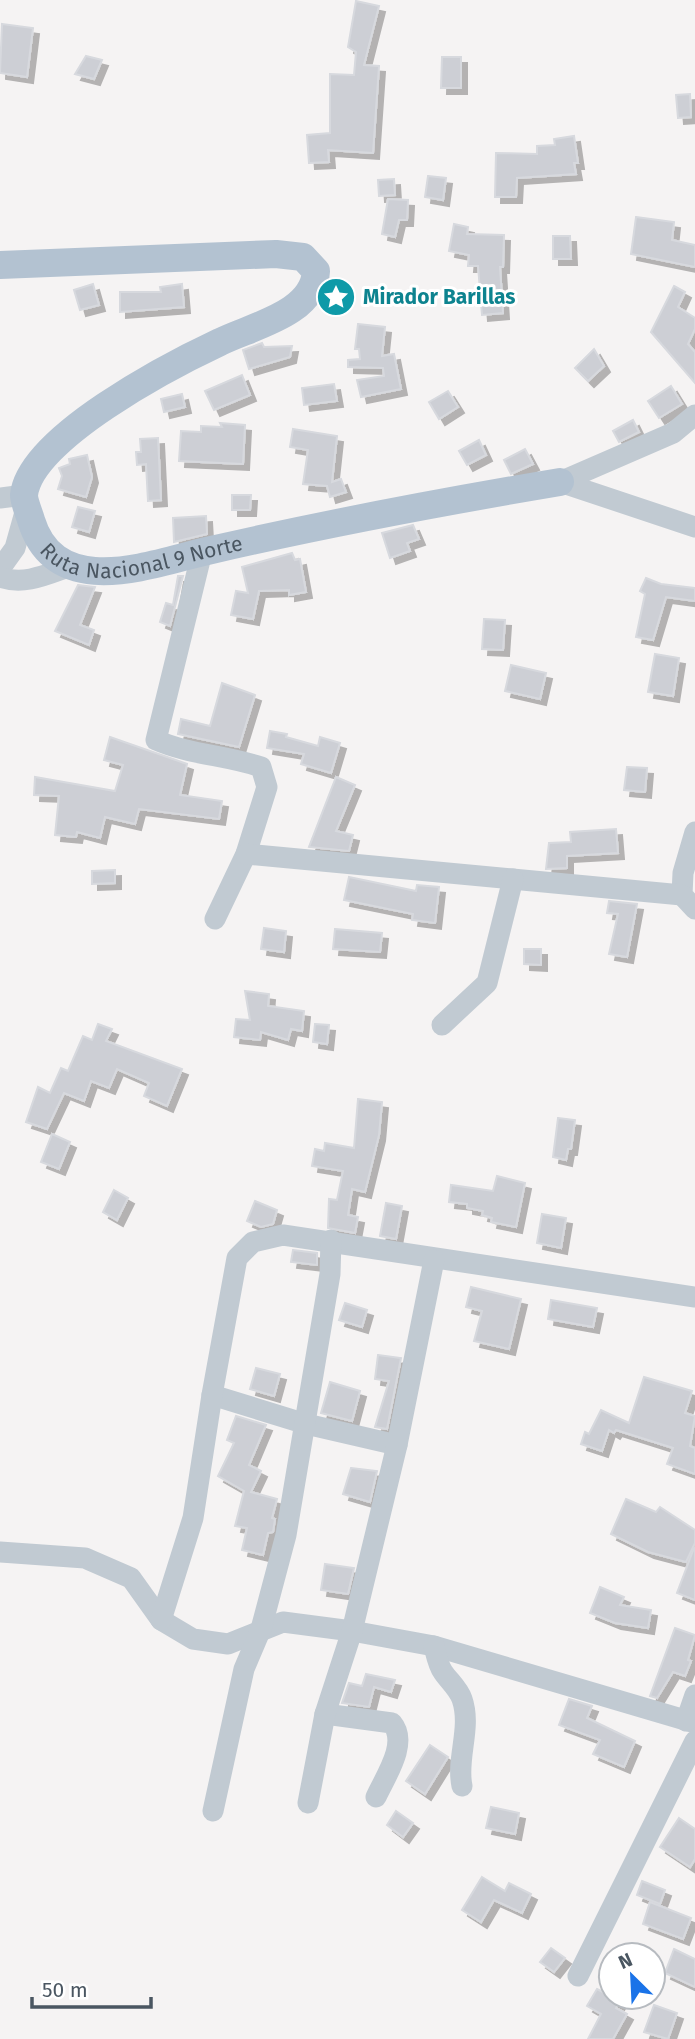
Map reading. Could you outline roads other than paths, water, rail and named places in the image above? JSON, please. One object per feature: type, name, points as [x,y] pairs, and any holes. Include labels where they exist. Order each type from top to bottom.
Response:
[{"type":"main road","points":[[0,265],[276,254],[303,257],[316,271],[313,291],[298,305],[200,352],[102,409],[64,435],[40,458],[17,499]]},
{"type":"main road","name":"Ruta Nacional 9 Norte","points":[[17,499],[50,551],[71,566],[109,573],[153,567],[202,552],[447,500],[560,482]]},
{"type":"street","points":[[560,482],[673,433],[695,415]]},
{"type":"street","name":"Ruta Nacional 9 Norte","points":[[560,482],[695,527]]},
{"type":"street","points":[[0,569],[15,548],[17,499]]},
{"type":"street","points":[[202,552],[156,740],[182,751],[236,759],[261,767],[267,787],[246,854],[215,919]]},
{"type":"street","points":[[0,577],[31,580],[71,566]]},
{"type":"street","points":[[246,854],[513,879],[689,902],[683,873],[695,832]]},
{"type":"street","points":[[442,1025],[487,983],[513,879]]},
{"type":"street","points":[[161,1619],[193,1518],[237,1258],[253,1242],[283,1235],[331,1240],[434,1260],[695,1297]]},
{"type":"street","points":[[213,1811],[244,1669],[261,1629],[286,1535],[330,1274],[331,1240]]},
{"type":"street","points":[[308,1803],[325,1714],[352,1631],[397,1445],[434,1260]]},
{"type":"street","points":[[212,1395],[306,1423],[397,1445]]},
{"type":"street","points":[[0,1552],[85,1558],[131,1578],[161,1619],[193,1639],[228,1644],[283,1622],[352,1631],[434,1646],[690,1722],[695,1695]]},
{"type":"street","points":[[434,1646],[441,1670],[452,1681],[463,1700],[465,1741],[458,1769],[462,1786]]},
{"type":"street","points":[[325,1714],[392,1723],[398,1730],[399,1745],[376,1797]]},
{"type":"street","points":[[578,1976],[638,1861],[695,1741]]},
{"type":"place","name":"Mirador Barillas","points":[[336,297]]}]
